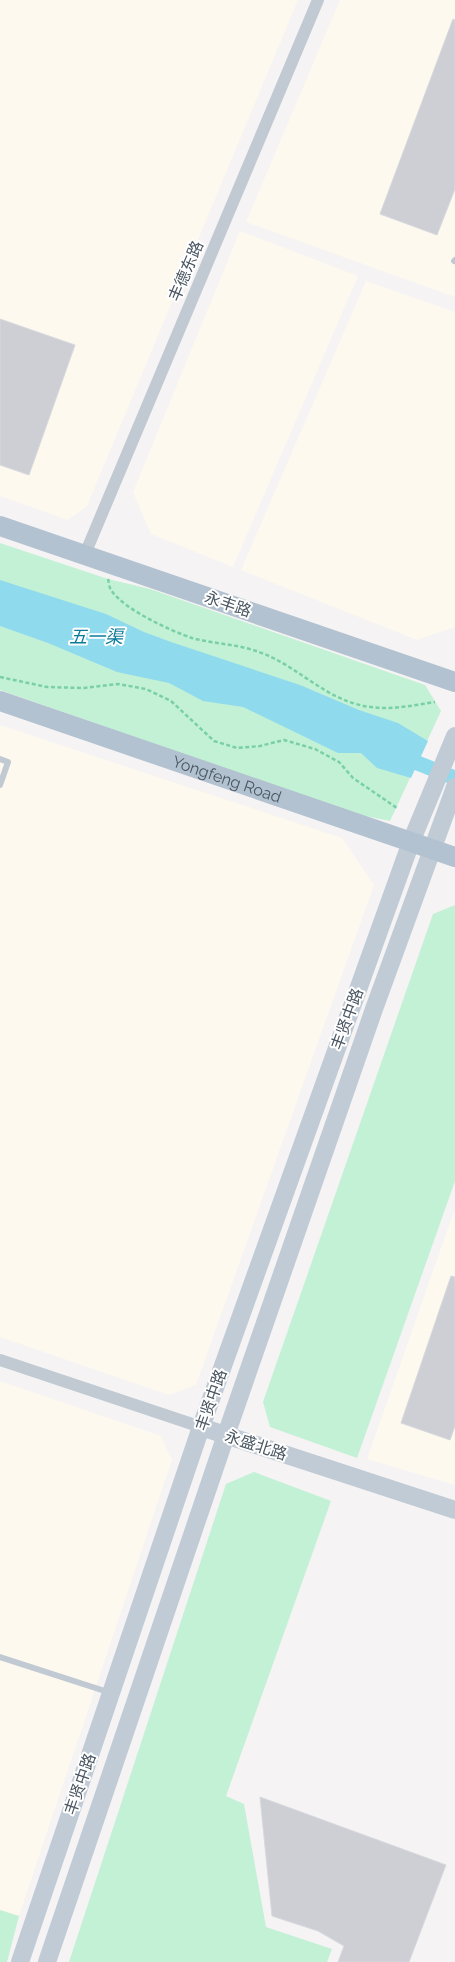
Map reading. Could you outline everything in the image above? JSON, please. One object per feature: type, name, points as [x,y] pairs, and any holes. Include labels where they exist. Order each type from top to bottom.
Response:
[{"type":"main road","name":"永丰路","points":[[0,526],[455,682]]},
{"type":"main road","name":"Yongfeng Road","points":[[0,701],[455,857]]},
{"type":"street","name":"丰德东路","points":[[85,554],[318,0]]},
{"type":"street","name":"丰贤中路","points":[[20,1962],[201,1427],[411,842],[454,739]]},
{"type":"street","name":"丰贤中路","points":[[47,1962],[226,1435],[374,1010],[453,791]]},
{"type":"street","name":"永盛北路","points":[[0,1360],[455,1510]]},
{"type":"lane","points":[[0,759],[8,762],[0,784]]},
{"type":"lane","points":[[0,1657],[111,1693]]},
{"type":"path","points":[[108,579],[110,590],[130,608],[155,623],[193,638],[260,652],[296,671],[319,687],[356,704],[395,709],[435,702]]},
{"type":"path","points":[[0,677],[47,687],[84,688],[118,684],[146,689],[171,701],[214,741],[237,748],[260,746],[284,740],[315,749],[339,762],[353,778],[396,808]]},
{"type":"shaded area","points":[[0,0],[298,0],[87,506],[68,520],[0,496]]},
{"type":"shaded area","points":[[340,0],[455,0],[455,297],[246,222]]},
{"type":"shaded area","points":[[240,231],[358,276],[233,567],[151,534],[133,492]]},
{"type":"shaded area","points":[[366,281],[455,312],[455,627],[417,640],[241,570]]},
{"type":"shaded area","points":[[0,725],[342,838],[374,885],[196,1385],[169,1395],[0,1337]]},
{"type":"shaded area","points":[[455,1208],[455,1485],[367,1459]]},
{"type":"shaded area","points":[[0,1381],[161,1436],[172,1460],[19,1916],[0,1910]]},
{"type":"green space","points":[[0,543],[108,579],[150,589],[425,685],[441,711],[390,821],[355,814],[0,690]]},
{"type":"green space","points":[[455,905],[455,1181],[357,1458],[270,1427],[263,1402],[433,914]]},
{"type":"green space","points":[[254,1472],[331,1501],[226,1796],[244,1804],[266,1927],[332,1949],[327,1962],[69,1962],[226,1484]]},
{"type":"green space","points":[[0,1910],[19,1916],[7,1962],[0,1962]]},
{"type":"water","name":"五一渠","points":[[0,580],[106,614],[171,642],[300,685],[359,710],[398,723],[428,741],[411,778],[377,768],[361,753],[338,753],[243,707],[203,701],[169,683],[117,672],[48,643],[0,626]]},
{"type":"building","points":[[453,19],[455,20],[455,189],[437,235],[380,214]]},
{"type":"building","points":[[0,319],[75,345],[29,475],[0,465]]},
{"type":"building","points":[[451,1276],[455,1277],[455,1426],[450,1440],[401,1423]]},
{"type":"building","points":[[260,1797],[446,1865],[409,1962],[338,1962],[344,1946],[318,1931],[272,1916]]},
{"type":"waterway","name":"五一渠","points":[[400,756],[455,778]]}]
